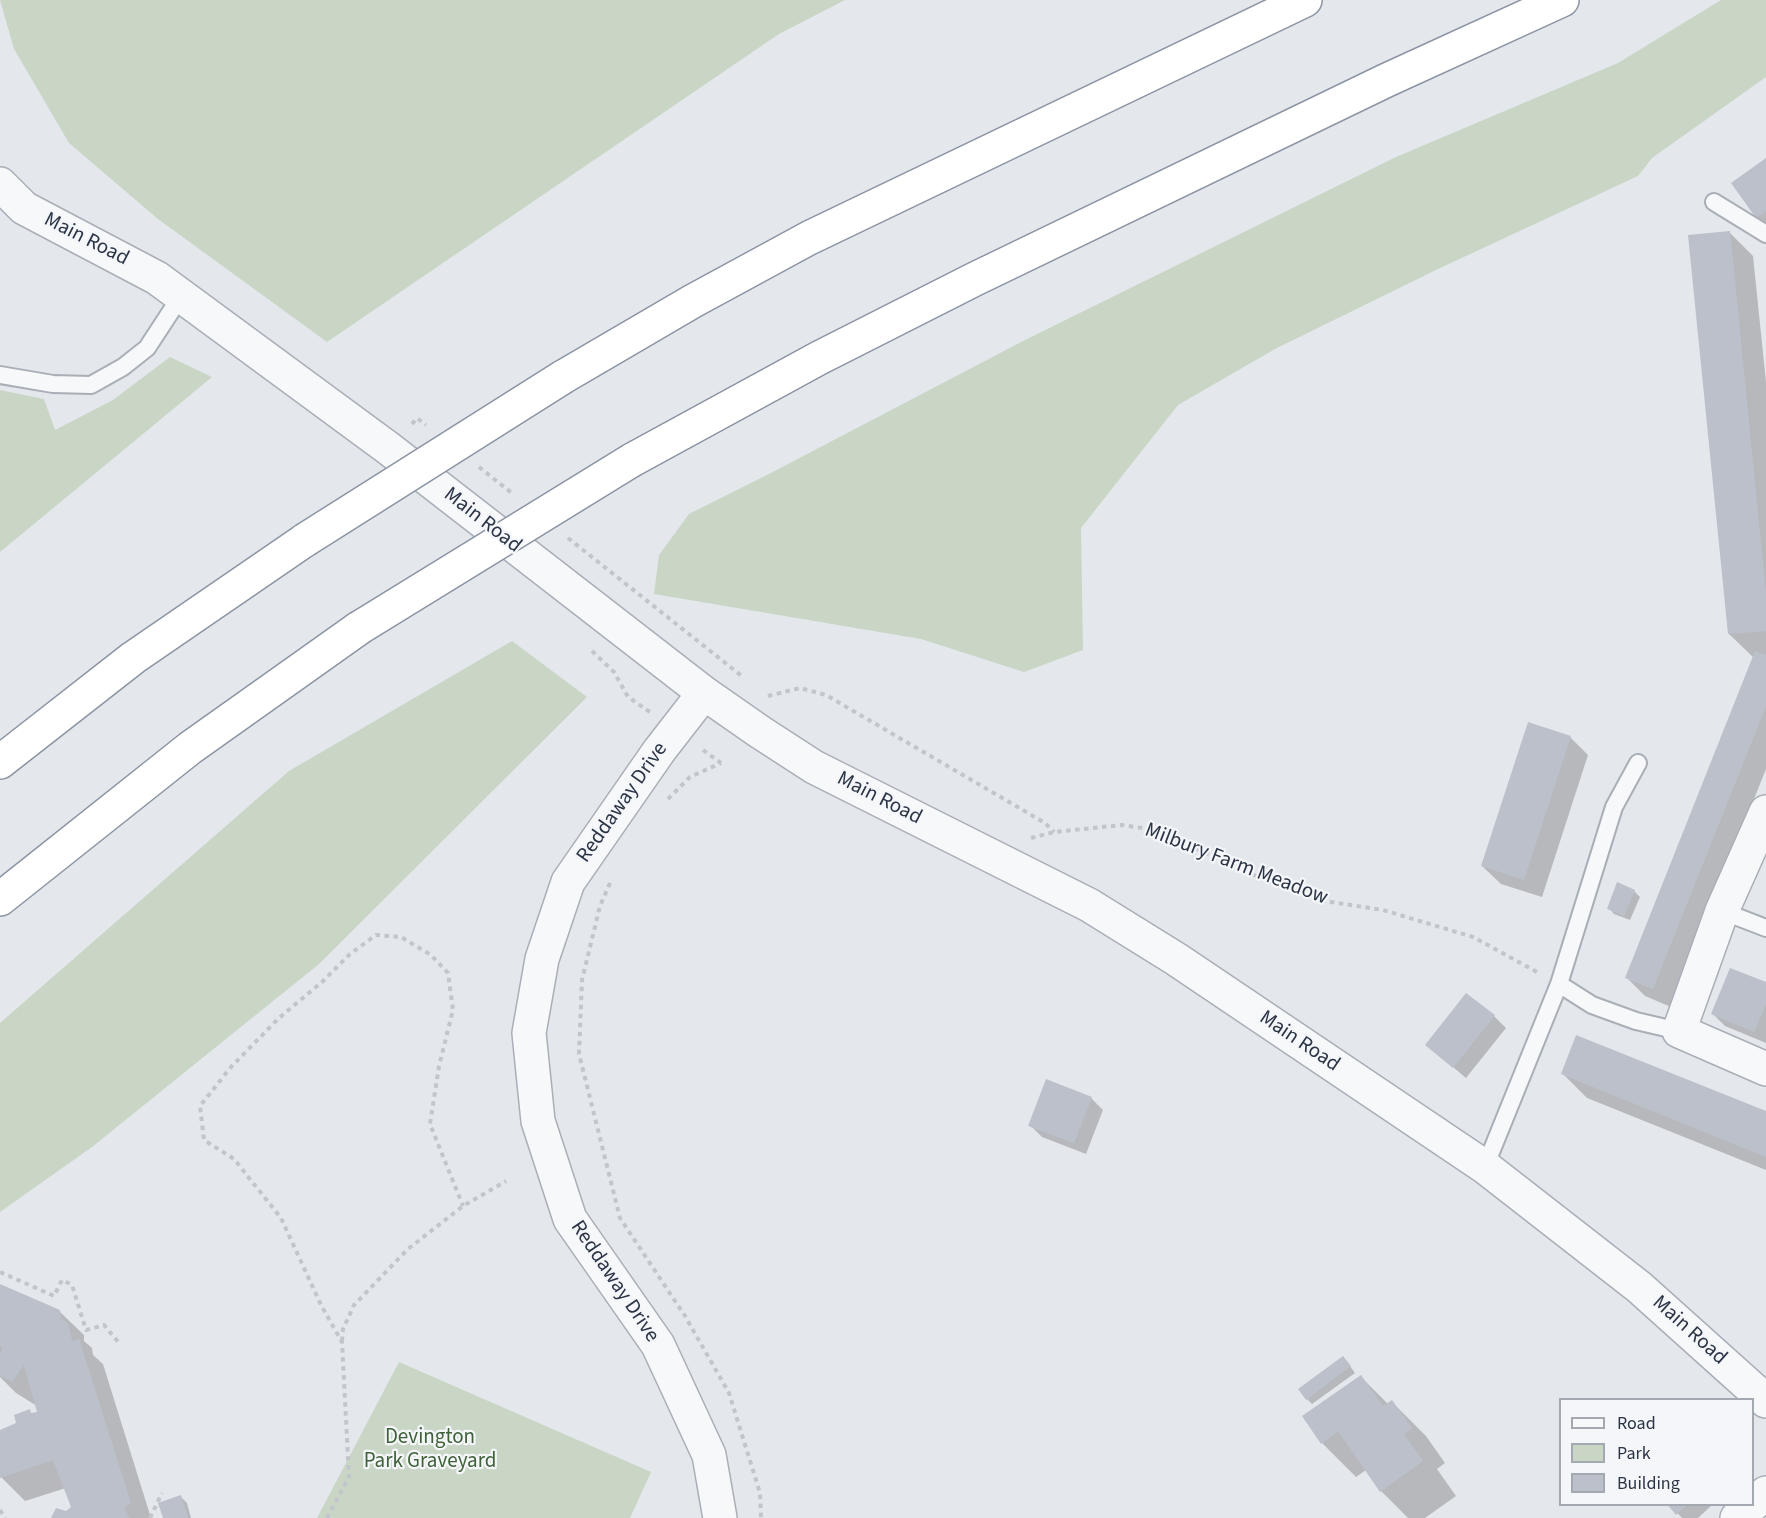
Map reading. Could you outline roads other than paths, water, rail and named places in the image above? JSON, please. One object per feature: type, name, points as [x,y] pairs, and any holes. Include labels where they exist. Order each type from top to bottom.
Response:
[{"type":"highway","points":[[0,762],[133,658],[305,540],[563,377],[693,301],[809,238],[1305,0]]},
{"type":"highway","points":[[0,899],[190,748],[359,628],[632,460],[819,358],[975,279],[1387,80],[1562,0]]},
{"type":"street","name":"Main Road","points":[[0,184],[24,208],[158,278],[388,448],[704,693],[814,767],[1089,905],[1176,959],[1485,1167],[1639,1287],[1766,1401]]},
{"type":"street","name":"Reddaway Drive","points":[[704,693],[659,751],[568,882],[542,959],[529,1033],[538,1121],[570,1219],[658,1345],[709,1455],[720,1518]]},
{"type":"street","points":[[1766,812],[1722,911],[1679,1031],[1766,1069]]},
{"type":"street","points":[[1754,1503],[1766,1493]]},
{"type":"street","points":[[1737,1518],[1751,1506]]},
{"type":"lane","points":[[1714,202],[1766,234]]},
{"type":"lane","points":[[0,375],[53,384],[91,385],[123,367],[147,348],[181,296]]},
{"type":"lane","points":[[1485,1167],[1558,984],[1614,807],[1638,763]]},
{"type":"lane","points":[[1722,911],[1766,928]]},
{"type":"lane","points":[[1558,984],[1592,1005],[1636,1021],[1679,1031]]},
{"type":"park label","name":"Devington Park Graveyard","points":[[430,1450]]}]
